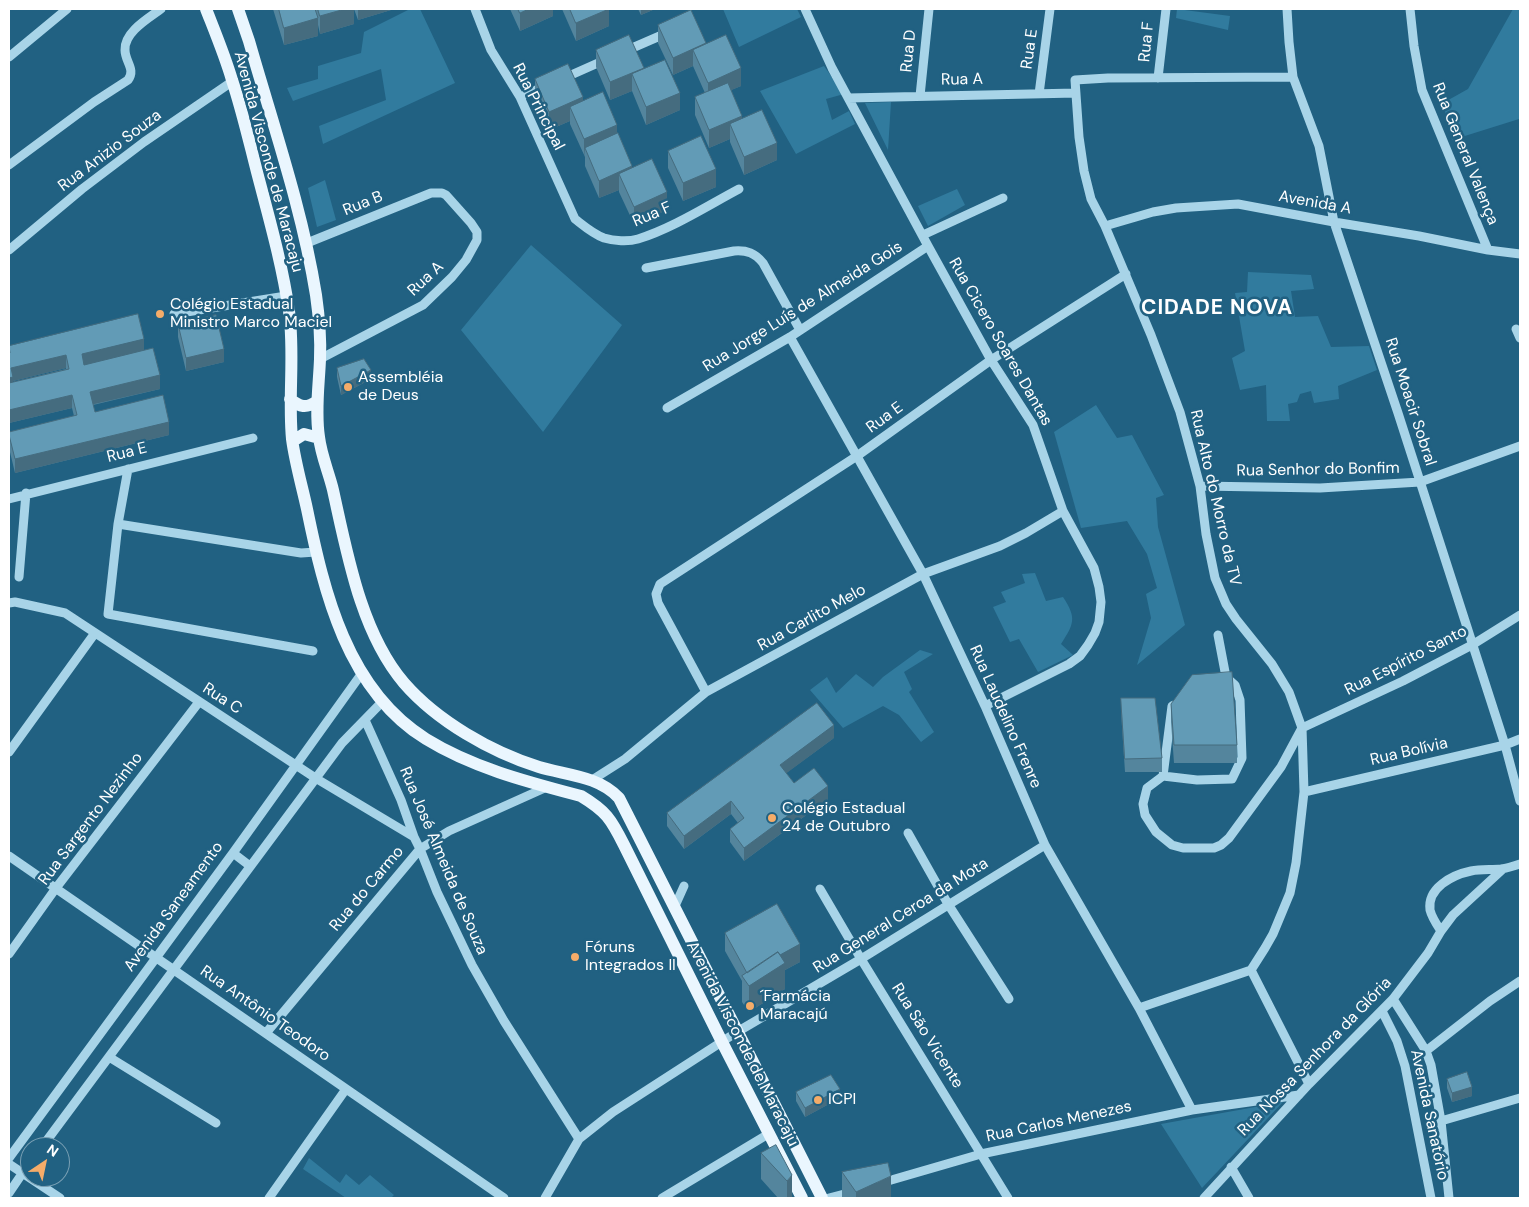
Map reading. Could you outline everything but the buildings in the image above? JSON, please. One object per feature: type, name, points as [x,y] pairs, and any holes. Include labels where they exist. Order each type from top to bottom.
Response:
[{"type":"main road","name":"Avenida Visconde de Maracaju","points":[[206,9],[233,81],[277,245],[291,327],[290,399],[293,441],[316,552],[334,616],[362,673],[398,717],[423,737],[477,765],[581,796],[602,810],[611,820],[802,1198]]},
{"type":"main road","name":"Avenida Visconde de Maracaju","points":[[238,9],[249,41],[307,243],[320,326],[317,401],[319,438],[348,556],[370,627],[404,683],[426,705],[466,734],[524,761],[592,780],[608,788],[619,798],[822,1198]]},
{"type":"main road","points":[[290,399],[304,407],[317,401]]},
{"type":"main road","points":[[293,441],[304,434],[319,438]]},
{"type":"street","points":[[9,57],[67,9]]},
{"type":"street","points":[[9,165],[94,102],[128,80],[132,75],[124,48],[128,38],[137,28],[161,9]]},
{"type":"street","name":"Rua Principal","points":[[475,9],[491,50],[520,97],[575,219]]},
{"type":"street","name":"Rua Cicero Soares Dantas","points":[[805,9],[832,68],[928,246],[991,360],[1033,425],[1063,511],[1094,568],[1099,587],[1102,602],[1099,622],[1095,633],[1075,660],[985,706]]},
{"type":"street","name":"Rua D","points":[[920,96],[929,9]]},
{"type":"street","name":"Rua E","points":[[1039,94],[1050,9]]},
{"type":"street","name":"Rua F","points":[[1158,78],[1166,9]]},
{"type":"street","name":"Rua Moacir Sobral","points":[[1287,9],[1293,77],[1319,146],[1334,222],[1505,745],[1520,801]]},
{"type":"street","name":"Rua General Valença","points":[[1410,9],[1422,90],[1488,250]]},
{"type":"street","points":[[520,97],[680,27]]},
{"type":"street","points":[[1158,78],[1293,77]]},
{"type":"street","name":"Rua Alto do Morro da TV","points":[[1158,78],[1075,80],[1084,171],[1091,199],[1126,274],[1166,370],[1180,412],[1200,486],[1206,534],[1215,578],[1222,595],[1236,619],[1272,664],[1289,692],[1302,728],[1304,792],[1296,863],[1290,893],[1273,934],[1251,970]]},
{"type":"street","name":"Rua Anizio Souza","points":[[9,250],[82,189],[136,148],[233,81]]},
{"type":"street","name":"Rua A","points":[[848,98],[1076,93]]},
{"type":"street","name":"Rua F","points":[[575,219],[590,231],[604,238],[624,241],[637,240],[739,189]]},
{"type":"street","name":"Rua B","points":[[307,243],[431,193]]},
{"type":"street","name":"Rua A","points":[[320,359],[423,305],[452,277],[466,260],[477,240],[477,232],[446,195],[431,193]]},
{"type":"street","name":"Rua Jorge Luís de Almeida Gois","points":[[923,235],[1003,198]]},
{"type":"street","name":"Avenida A","points":[[1105,226],[1153,212],[1176,208],[1238,204],[1488,250],[1520,254]]},
{"type":"street","name":"Rua Jorge Luís de Almeida Gois","points":[[667,408],[800,330],[928,246]]},
{"type":"street","points":[[646,268],[734,251],[748,251],[763,263],[800,330]]},
{"type":"street","name":"Rua E","points":[[706,692],[658,603],[656,594],[660,584],[857,456],[991,360],[1126,274]]},
{"type":"street","points":[[174,314],[286,296]]},
{"type":"street","name":"Rua Laudelino Frenre","points":[[790,336],[923,574],[985,706],[1045,845],[1139,1008],[1192,1110]]},
{"type":"street","name":"Rua E","points":[[9,499],[253,438]]},
{"type":"street","name":"Rua Senhor do Bonfim","points":[[1200,486],[1320,488],[1420,482],[1520,446]]},
{"type":"street","points":[[128,469],[118,524],[108,614],[313,651]]},
{"type":"street","points":[[19,577],[26,494]]},
{"type":"street","name":"Rua Carlito Melo","points":[[592,780],[625,759],[706,692],[923,574],[1000,546],[1063,511]]},
{"type":"street","points":[[118,524],[301,553],[316,552]]},
{"type":"street","name":"Rua C","points":[[9,603],[15,602],[65,613],[317,779],[414,837]]},
{"type":"street","name":"Rua Espírito Santo","points":[[1302,728],[1403,681],[1472,645],[1520,615]]},
{"type":"street","points":[[9,752],[95,633]]},
{"type":"street","points":[[1218,635],[1221,678],[1235,685],[1240,700],[1242,758],[1232,779],[1198,780],[1163,776],[1147,788],[1143,804],[1145,816],[1156,832],[1172,844],[1184,848],[1214,848],[1221,845],[1229,838],[1281,767],[1302,728]]},
{"type":"street","name":"Avenida Saneamento","points":[[9,1158],[233,853],[362,673]]},
{"type":"street","points":[[1163,776],[1172,706],[1183,696]]},
{"type":"street","points":[[49,1137],[342,743],[383,701]]},
{"type":"street","name":"Rua Sargento Nezinho","points":[[9,954],[56,888],[199,702]]},
{"type":"street","name":"Rua José Almeida de Souza","points":[[365,720],[408,817],[414,837],[437,892],[472,966],[504,1021],[579,1139]]},
{"type":"street","name":"Rua Bolívia","points":[[1304,792],[1505,745],[1520,739]]},
{"type":"street","name":"Rua do Carmo","points":[[266,1033],[420,849],[449,831],[547,787]]},
{"type":"street","points":[[908,833],[948,904],[1009,999]]},
{"type":"street","name":"Rua General Ceroa da Mota","points":[[545,1198],[579,1139],[613,1112],[737,1032],[861,959],[1045,845]]},
{"type":"street","points":[[233,853],[250,866]]},
{"type":"street","name":"Rua Antônio Teodoro","points":[[9,856],[504,1198]]},
{"type":"street","name":"Rua Nossa Senhora da Glória","points":[[1440,931],[1430,908],[1432,897],[1438,886],[1448,878],[1471,871],[1503,869],[1520,864]]},
{"type":"street","name":"Rua Nossa Senhora da Glória","points":[[1204,1198],[1309,1084],[1393,999],[1428,953],[1440,931],[1461,906],[1503,869]]},
{"type":"street","points":[[675,906],[684,886]]},
{"type":"street","name":"Rua São Vicente","points":[[820,889],[1008,1198]]},
{"type":"street","points":[[1139,1008],[1251,970],[1309,1084]]},
{"type":"street","points":[[1426,1050],[1490,1001],[1520,981]]},
{"type":"street","name":"Avenida Sanatório","points":[[1393,999],[1426,1050],[1431,1064],[1441,1122],[1449,1198]]},
{"type":"street","name":"Avenida Sanatório","points":[[1382,1011],[1397,1041],[1405,1066],[1431,1198]]},
{"type":"street","points":[[109,1057],[216,1123]]},
{"type":"street","points":[[269,1198],[346,1089]]},
{"type":"street","name":"Rua Carlos Menezes","points":[[867,1187],[981,1154],[1192,1110],[1299,1095]]},
{"type":"street","points":[[1441,1122],[1520,1098]]},
{"type":"street","points":[[662,1198],[770,1133]]},
{"type":"street","points":[[9,1164],[20,1172]]},
{"type":"street","points":[[1231,1167],[1249,1198]]},
{"type":"street","points":[[9,1193],[20,1176]]},
{"type":"street","points":[[43,1187],[60,1198]]},
{"type":"street","points":[[829,1198],[858,1190]]},
{"type":"shaded area","points":[[410,9],[420,9],[455,83],[323,144],[319,126],[386,100],[381,69],[293,101],[287,88],[318,79],[318,66],[361,53],[364,32]]},
{"type":"shaded area","points":[[723,9],[797,9],[801,17],[739,47]]},
{"type":"shaded area","points":[[1177,9],[1230,16],[1228,30],[1176,18]]},
{"type":"shaded area","points":[[1513,9],[1520,9],[1520,129],[1519,119],[1452,140],[1443,103],[1468,89]]},
{"type":"shaded area","points":[[824,66],[844,94],[826,99],[832,120],[849,111],[855,124],[796,154],[760,91]]},
{"type":"shaded area","points":[[891,102],[888,150],[865,103]]},
{"type":"shaded area","points":[[325,180],[336,220],[317,227],[308,188]]},
{"type":"shaded area","points":[[957,189],[965,205],[928,226],[918,206]]},
{"type":"shaded area","points":[[531,245],[622,325],[543,432],[461,330]]},
{"type":"shaded area","points":[[1248,272],[1311,275],[1314,289],[1291,291],[1295,317],[1318,316],[1331,347],[1369,346],[1377,370],[1338,386],[1339,399],[1314,403],[1311,391],[1300,394],[1297,402],[1288,404],[1290,421],[1267,421],[1266,385],[1240,390],[1232,358],[1245,351],[1235,293],[1247,292]]},
{"type":"shaded area","points":[[1096,405],[1117,438],[1132,435],[1164,495],[1156,498],[1158,527],[1185,625],[1137,665],[1151,618],[1146,594],[1157,588],[1147,554],[1127,521],[1081,528],[1054,432]]},
{"type":"shaded area","points":[[1035,573],[1046,601],[1063,597],[1072,616],[1071,626],[1061,644],[1073,655],[1038,672],[1019,639],[1010,642],[993,607],[1006,602],[1001,592],[1025,583],[1022,574]]},
{"type":"shaded area","points":[[920,650],[933,654],[904,672],[912,689],[909,692],[934,732],[921,742],[899,715],[883,706],[843,728],[810,690],[827,677],[836,693],[856,674],[873,687],[883,677]]},
{"type":"shaded area","points":[[1283,1102],[1202,1188],[1161,1124]]},
{"type":"shaded area","points":[[309,1158],[340,1183],[346,1174],[359,1185],[370,1175],[394,1195],[391,1198],[346,1198],[303,1169]]},
{"type":"place","name":"Colégio Estadual Ministro Marco Maciel","points":[[160,314]]},
{"type":"place","name":"Assembléia de Deus","points":[[348,387]]},
{"type":"place","name":"Colégio Estadual 24 de Outubro","points":[[772,818]]},
{"type":"place","name":"Fóruns Integrados II","points":[[575,957]]},
{"type":"place","name":"´Farmácia Maracajú","points":[[750,1006]]},
{"type":"place","name":"ICPI","points":[[818,1100]]},
{"type":"district","name":"CIDADE NOVA","points":[[1217,308]]}]
